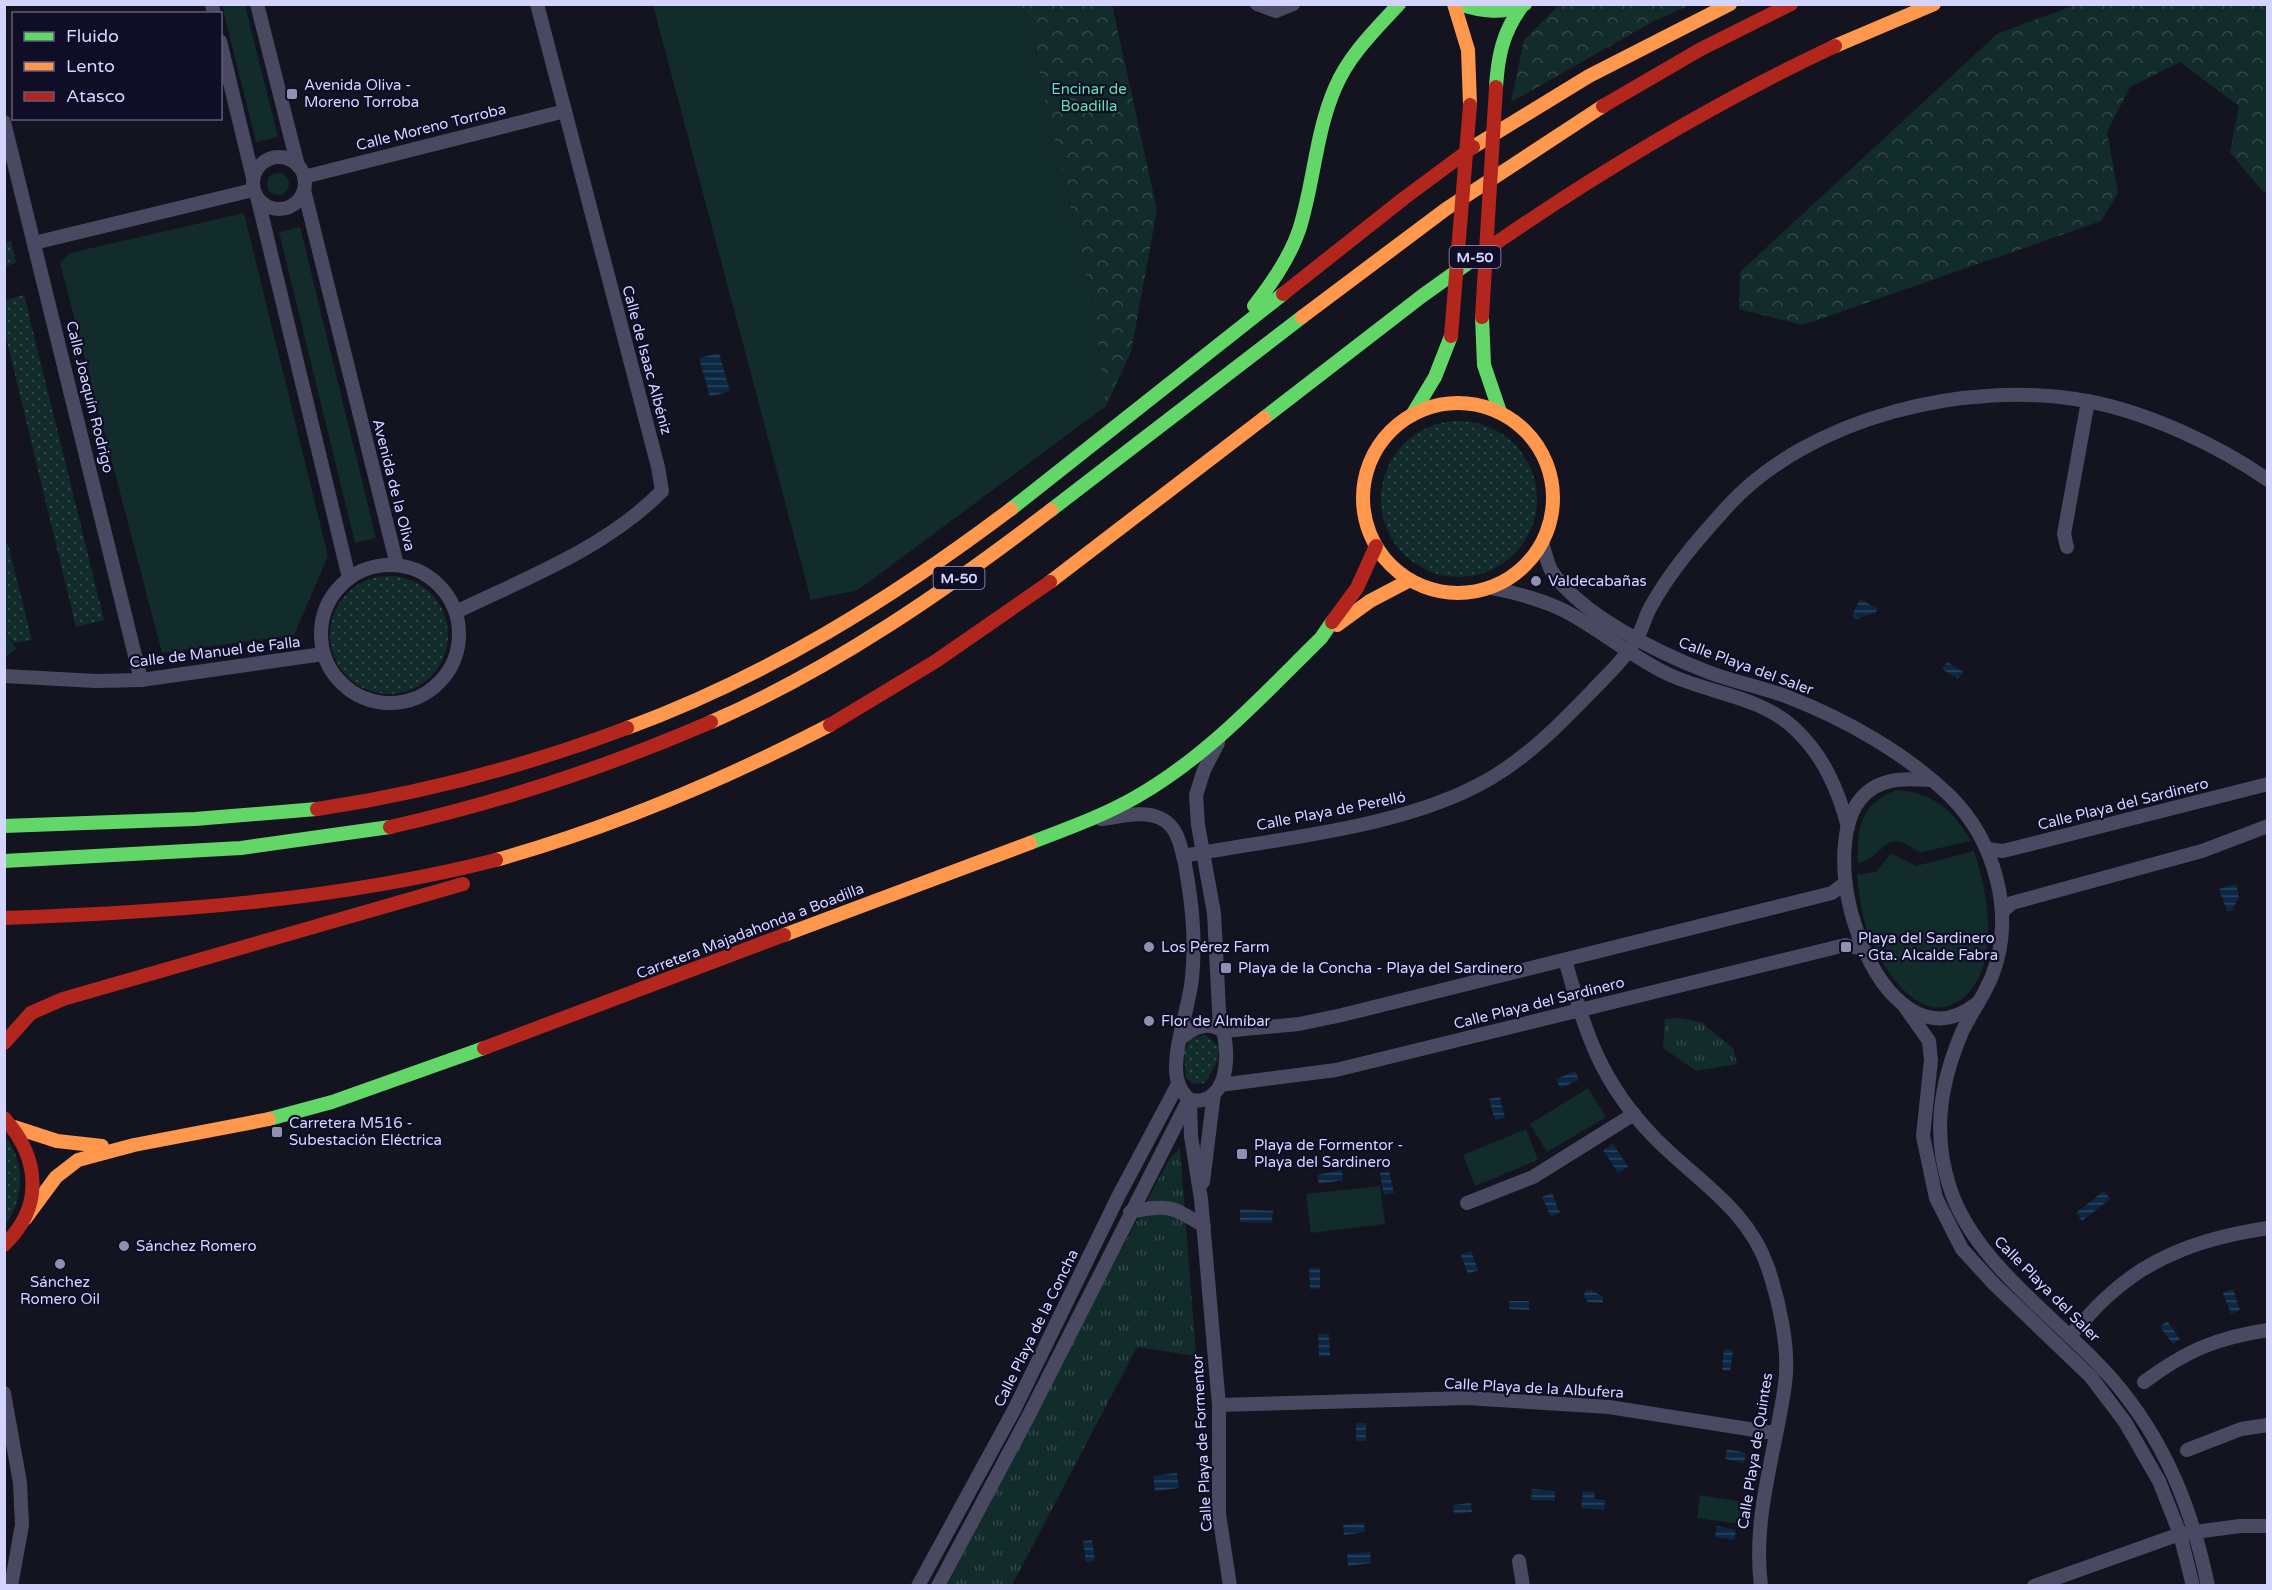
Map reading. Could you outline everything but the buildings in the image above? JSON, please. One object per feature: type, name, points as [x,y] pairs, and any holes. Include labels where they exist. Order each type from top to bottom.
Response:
[{"type":"main road","points":[[1206,356],[1256,304],[1287,258],[1299,227],[1325,117],[1335,88],[1362,43],[1399,4]]},
{"type":"main road","points":[[1412,415],[1434,383],[1446,357],[1451,336],[1470,105],[1468,50],[1454,4]]},
{"type":"main road","points":[[1459,4],[1475,11],[1499,12],[1524,5]]},
{"type":"main road","points":[[8,825],[232,817],[313,809],[406,793],[487,774],[564,750],[647,721],[738,681],[821,637],[916,577],[1000,517],[1455,160],[1565,88],[1659,36],[1730,4]]},
{"type":"main road","name":"M-50","points":[[4,861],[234,849],[324,838],[412,822],[525,791],[657,745],[743,707],[836,658],[928,600],[1017,537],[1383,254],[1512,162],[1672,64],[1791,4]]},
{"type":"main road","name":"M-50","points":[[4,918],[150,912],[334,894],[428,876],[527,850],[645,812],[759,762],[837,721],[913,676],[1058,578],[1420,297],[1539,212],[1705,110],[1810,57],[1934,4]]},
{"type":"main road","points":[[1500,412],[1484,365],[1482,317],[1498,54],[1505,28],[1524,5]]},
{"type":"main road","points":[[1440,404],[1471,404],[1500,412],[1525,430],[1543,455],[1546,464],[1552,484],[1552,514],[1542,543],[1520,570],[1491,588],[1454,593],[1436,591],[1410,580],[1391,566],[1376,546],[1365,518],[1363,488],[1371,459],[1388,434],[1412,415],[1440,404]]},
{"type":"main road","name":"Carretera Majadahonda a Boadilla","points":[[1320,638],[1357,588],[1376,546]]},
{"type":"main road","points":[[4,1043],[31,1013],[63,999],[523,865],[647,822],[700,799],[842,731],[919,685],[993,638],[1058,578]]},
{"type":"main road","name":"Carretera Majadahonda a Boadilla","points":[[6,1245],[56,1177],[78,1160],[134,1145],[240,1126],[343,1099],[1084,822],[1135,798],[1173,774],[1222,736],[1320,638],[1370,601],[1410,580]]},
{"type":"main road","points":[[9,1122],[27,1148],[33,1171],[32,1196],[25,1219]]},
{"type":"main road","name":"Carretera Majadahonda a Boadilla","points":[[9,1122],[44,1140],[71,1146],[134,1145]]},
{"type":"street","name":"Avenida de la Oliva","points":[[257,4],[397,565],[416,570],[433,580],[447,594],[456,612],[460,634],[456,656],[446,676],[431,691],[411,701],[389,705],[367,701],[348,690],[332,674],[323,654]]},
{"type":"street","name":"Calle de Isaac Albéniz","points":[[456,612],[571,557],[643,511],[662,491],[658,467],[537,4]]},
{"type":"street","points":[[1257,4],[1276,11],[1293,4]]},
{"type":"street","points":[[222,49],[349,578]]},
{"type":"street","name":"Calle Moreno Torroba","points":[[302,177],[565,111]]},
{"type":"street","name":"Calle Joaquín Rodrigo","points":[[4,122],[141,680]]},
{"type":"street","points":[[272,158],[286,158],[302,177],[297,202],[284,209],[270,208],[255,189],[260,165],[272,158]]},
{"type":"street","points":[[34,243],[255,189]]},
{"type":"street","name":"Calle Playa de Perelló","points":[[1183,856],[1344,827],[1426,808],[1490,778],[1545,739],[1628,650],[1637,638],[1650,608],[1686,555],[1730,503],[1771,470],[1816,441],[1863,420],[1913,405],[2004,394],[2088,401],[2169,426],[2236,459],[2268,480]]},
{"type":"street","points":[[2067,547],[2064,534],[2088,401]]},
{"type":"street","name":"Calle Playa del Saler","points":[[1542,543],[1550,568],[1567,588],[1598,614],[1637,638],[1667,655],[1789,698],[1840,721],[1880,743],[1931,780]]},
{"type":"street","points":[[323,654],[320,633],[324,612],[334,592],[349,578],[364,569],[397,565]]},
{"type":"street","name":"Calle Playa del Saler","points":[[1491,588],[1527,595],[1564,611],[1670,675],[1766,707],[1794,728],[1820,757],[1839,794],[1848,827]]},
{"type":"street","name":"Calle de Manuel de Falla","points":[[4,676],[96,681],[141,680],[323,654]]},
{"type":"street","points":[[1084,822],[1136,814],[1158,817],[1170,824],[1178,838],[1194,914],[1192,978],[1176,1070],[1178,1084],[1189,1100],[1202,1100],[1217,1089],[1228,1062],[1221,1030],[1214,914],[1205,852],[1198,825],[1196,795],[1204,770],[1222,736]]},
{"type":"street","points":[[1905,1007],[1927,1018],[1937,1019],[1962,1014],[1980,1000],[1993,974],[2003,911],[1987,849],[1971,820],[1931,780],[1901,778],[1871,789],[1856,806],[1848,827],[1845,883],[1850,914],[1863,949],[1874,970],[1905,1007],[1929,1041],[1931,1060],[1923,1136],[1936,1198],[1962,1249],[1994,1284],[2091,1377],[2125,1422],[2159,1481],[2180,1533],[2193,1586]]},
{"type":"street","name":"Calle Playa del Sardinero","points":[[1987,849],[2003,851],[2268,784]]},
{"type":"street","points":[[2003,911],[2012,903],[2202,851],[2268,826]]},
{"type":"street","points":[[1181,1038],[1200,1026],[1221,1030],[1299,1024],[1832,893],[1845,883]]},
{"type":"street","name":"Calle Playa del Sardinero","points":[[1217,1089],[1336,1070],[1845,945],[1863,949]]},
{"type":"street","name":"Calle Playa de Quintes","points":[[1565,960],[1594,1053],[1613,1086],[1654,1137],[1717,1192],[1744,1223],[1768,1266],[1782,1323],[1785,1382],[1774,1434],[1759,1533],[1761,1586]]},
{"type":"street","name":"Calle Playa del Saler","points":[[1980,1000],[1963,1031],[1941,1102],[1938,1135],[1950,1190],[1975,1241],[2110,1376],[2142,1416],[2174,1476],[2197,1533],[2208,1586]]},
{"type":"street","name":"Calle Playa de la Concha","points":[[918,1586],[1014,1410],[1119,1195],[1178,1084]]},
{"type":"street","name":"Calle Playa de Formentor","points":[[1202,1199],[1217,1089]]},
{"type":"street","name":"Calle Playa de Formentor","points":[[1189,1100],[1191,1136],[1202,1199],[1219,1405],[1219,1514],[1230,1586]]},
{"type":"street","name":"Calle Playa de la Concha","points":[[938,1586],[1029,1415],[1130,1212],[1189,1100]]},
{"type":"street","points":[[1467,1203],[1533,1177],[1634,1114]]},
{"type":"street","points":[[1130,1212],[1153,1207],[1173,1207],[1204,1226]]},
{"type":"street","points":[[2069,1336],[2109,1295],[2172,1252],[2205,1239],[2268,1228]]},
{"type":"street","points":[[2144,1382],[2180,1355],[2210,1343],[2268,1330]]},
{"type":"street","points":[[4,1393],[20,1483],[22,1525],[11,1586]]},
{"type":"street","name":"Calle Playa de la Albufera","points":[[1219,1405],[1467,1398],[1609,1407],[1774,1434]]},
{"type":"street","points":[[2187,1450],[2231,1432],[2268,1425]]},
{"type":"street","points":[[2034,1586],[2180,1533],[2197,1533],[2240,1526],[2268,1526]]},
{"type":"street","points":[[1519,1561],[1523,1586]]},
{"type":"green space","points":[[1560,4],[1690,5],[1654,21],[1511,102],[1524,40]]},
{"type":"green space","points":[[2078,4],[2267,5],[2267,192],[2264,193],[2230,152],[2239,106],[2180,62],[2130,87],[2107,132],[2118,193],[2101,221],[1803,325],[1739,309],[1740,272],[1997,34]]},
{"type":"green space","points":[[222,5],[245,5],[278,137],[256,142]]},
{"type":"green space","points":[[653,5],[1022,5],[1032,29],[1044,95],[1092,298],[1106,406],[858,590],[811,600]]},
{"type":"green space","name":"Encinar de Boadilla","points":[[1022,5],[1112,5],[1157,210],[1131,352],[1106,406],[1092,298],[1044,95],[1032,29]]},
{"type":"green space","points":[[278,173],[286,176],[289,184],[286,192],[278,195],[270,192],[267,184],[270,176]]},
{"type":"green space","points":[[244,213],[328,556],[294,635],[162,653],[60,263],[70,253]]},
{"type":"green space","points":[[300,227],[376,538],[355,543],[279,232]]},
{"type":"green space","points":[[11,241],[16,263],[5,266],[5,242]]},
{"type":"green space","points":[[24,295],[104,620],[76,627],[5,333],[5,300]]},
{"type":"green space","points":[[1459,421],[1474,422],[1489,427],[1503,434],[1514,444],[1524,455],[1531,469],[1536,484],[1536,514],[1531,529],[1524,543],[1514,554],[1503,564],[1489,571],[1474,576],[1459,577],[1444,576],[1429,571],[1415,564],[1404,554],[1394,543],[1387,529],[1382,514],[1381,499],[1382,484],[1387,469],[1394,455],[1404,444],[1415,434],[1429,427],[1444,422]]},
{"type":"green space","points":[[4,544],[8,544],[32,640],[14,643],[5,630]]},
{"type":"green space","points":[[389,576],[412,580],[431,593],[444,612],[448,635],[444,658],[431,677],[412,690],[389,694],[366,690],[347,677],[334,658],[330,635],[334,612],[347,593],[366,580]]},
{"type":"green space","points":[[4,630],[16,649],[5,657],[4,657]]},
{"type":"green space","points":[[1896,790],[1920,794],[1940,805],[1957,820],[1971,841],[1922,852],[1895,841],[1887,844],[1865,861],[1858,863],[1858,839],[1863,819],[1875,803]]},
{"type":"green space","points":[[1974,851],[1983,885],[1988,923],[1985,961],[1979,977],[1969,992],[1951,1005],[1934,1007],[1917,1001],[1888,971],[1868,933],[1860,901],[1857,875],[1876,872],[1891,853],[1916,866]]},
{"type":"green space","points":[[1678,1018],[1701,1022],[1733,1048],[1737,1064],[1696,1071],[1663,1048],[1665,1019]]},
{"type":"green space","points":[[1206,1035],[1219,1047],[1218,1060],[1205,1083],[1194,1084],[1186,1078],[1184,1052],[1190,1039]]},
{"type":"green space","points":[[1588,1088],[1606,1117],[1547,1152],[1530,1124]]},
{"type":"green space","points":[[1526,1129],[1538,1160],[1475,1186],[1463,1155]]},
{"type":"green space","points":[[5,1136],[16,1157],[20,1181],[16,1204],[5,1225]]},
{"type":"green space","points":[[1180,1147],[1196,1356],[1137,1347],[1012,1585],[947,1586],[1036,1410],[1170,1158]]},
{"type":"green space","points":[[1380,1186],[1385,1224],[1311,1233],[1306,1194]]},
{"type":"green space","points":[[1700,1495],[1743,1502],[1739,1524],[1697,1518]]},
{"type":"water","points":[[719,353],[730,391],[710,397],[699,358]]},
{"type":"water","points":[[1860,599],[1878,609],[1875,613],[1856,619],[1852,616]]},
{"type":"water","points":[[1947,662],[1963,672],[1958,679],[1942,669]]},
{"type":"water","points":[[2236,884],[2239,897],[2232,910],[2227,911],[2219,889]]},
{"type":"water","points":[[1575,1071],[1579,1080],[1560,1088],[1556,1079]]},
{"type":"water","points":[[1500,1097],[1505,1118],[1495,1120],[1489,1099]]},
{"type":"water","points":[[1613,1144],[1628,1167],[1618,1173],[1603,1150]]},
{"type":"water","points":[[1342,1170],[1343,1180],[1319,1184],[1317,1175]]},
{"type":"water","points":[[1389,1171],[1394,1193],[1384,1195],[1380,1173]]},
{"type":"water","points":[[2104,1191],[2110,1199],[2082,1221],[2076,1213]]},
{"type":"water","points":[[1552,1193],[1560,1213],[1551,1217],[1542,1197]]},
{"type":"water","points":[[1240,1209],[1273,1211],[1272,1223],[1240,1222]]},
{"type":"water","points":[[1471,1251],[1478,1270],[1468,1274],[1461,1255]]},
{"type":"water","points":[[1309,1268],[1320,1268],[1320,1288],[1310,1289]]},
{"type":"water","points":[[2233,1289],[2240,1310],[2231,1314],[2223,1293]]},
{"type":"water","points":[[1591,1290],[1603,1297],[1603,1303],[1588,1302],[1584,1297],[1585,1291]]},
{"type":"water","points":[[1509,1301],[1529,1301],[1529,1310],[1509,1309]]},
{"type":"water","points":[[2167,1321],[2180,1339],[2173,1344],[2160,1327]]},
{"type":"water","points":[[1318,1334],[1329,1334],[1330,1356],[1319,1356]]},
{"type":"water","points":[[1724,1349],[1733,1350],[1730,1371],[1722,1370]]},
{"type":"water","points":[[1356,1423],[1366,1423],[1366,1441],[1356,1441]]},
{"type":"water","points":[[1727,1449],[1746,1453],[1744,1463],[1725,1459]]},
{"type":"water","points":[[1177,1473],[1179,1488],[1155,1491],[1153,1476]]},
{"type":"water","points":[[1532,1489],[1555,1491],[1555,1501],[1531,1500]]},
{"type":"water","points":[[1583,1491],[1595,1492],[1594,1499],[1605,1500],[1604,1510],[1581,1508]]},
{"type":"water","points":[[1471,1503],[1472,1512],[1454,1514],[1453,1505]]},
{"type":"water","points":[[1364,1523],[1365,1532],[1344,1535],[1343,1525]]},
{"type":"water","points":[[1717,1526],[1736,1530],[1734,1540],[1715,1537]]},
{"type":"water","points":[[1092,1540],[1095,1561],[1086,1562],[1083,1541]]},
{"type":"water","points":[[1370,1552],[1371,1563],[1348,1566],[1347,1554]]},
{"type":"traffic: fast","points":[[1254,306],[1281,268],[1296,238],[1305,210],[1323,122],[1335,88],[1355,54],[1399,4]]},
{"type":"traffic: fast","points":[[1459,4],[1492,11],[1501,11],[1525,4]]},
{"type":"traffic: fast","points":[[1496,87],[1503,44],[1510,25],[1522,6]]},
{"type":"traffic: fast","points":[[1264,418],[1422,296],[1496,243]]},
{"type":"traffic: fast","points":[[1011,509],[1283,294]]},
{"type":"traffic: fast","points":[[1051,510],[1302,317]]},
{"type":"traffic: fast","points":[[1482,317],[1484,365],[1500,412]]},
{"type":"traffic: fast","points":[[1412,415],[1435,377],[1451,336]]},
{"type":"traffic: fast","points":[[1030,843],[1123,804],[1187,763],[1256,703],[1321,638],[1332,622]]},
{"type":"traffic: fast","points":[[4,826],[195,819],[317,809]]},
{"type":"traffic: fast","points":[[4,861],[241,848],[390,827]]},
{"type":"traffic: fast","points":[[269,1119],[332,1102],[484,1048]]},
{"type":"traffic: slow","points":[[1454,4],[1468,50],[1470,105]]},
{"type":"traffic: slow","points":[[1473,147],[1589,76],[1730,4]]},
{"type":"traffic: slow","points":[[1835,46],[1934,4]]},
{"type":"traffic: slow","points":[[1302,317],[1446,209],[1603,106]]},
{"type":"traffic: slow","points":[[1458,403],[1485,407],[1511,419],[1525,431],[1537,445],[1549,471],[1553,498],[1549,525],[1537,551],[1525,565],[1511,577],[1485,589],[1458,593],[1431,589],[1405,577],[1391,565],[1379,551],[1367,525],[1363,498],[1367,471],[1379,445],[1391,431],[1405,419],[1431,407],[1458,403]]},
{"type":"traffic: slow","points":[[1050,582],[1264,418]]},
{"type":"traffic: slow","points":[[627,728],[729,685],[827,633],[921,574],[1011,509]]},
{"type":"traffic: slow","points":[[711,722],[757,701],[845,653],[970,570],[1051,510]]},
{"type":"traffic: slow","points":[[1337,625],[1370,601],[1410,580]]},
{"type":"traffic: slow","points":[[496,860],[625,818],[708,784],[830,725]]},
{"type":"traffic: slow","points":[[784,935],[1030,843]]},
{"type":"traffic: slow","points":[[25,1219],[56,1177],[78,1160],[134,1145],[269,1119]]},
{"type":"traffic: slow","points":[[14,1127],[57,1141],[102,1146]]},
{"type":"traffic: jam","points":[[1603,106],[1701,49],[1791,4]]},
{"type":"traffic: jam","points":[[1496,243],[1619,163],[1704,113],[1835,46]]},
{"type":"traffic: jam","points":[[1482,317],[1496,87]]},
{"type":"traffic: jam","points":[[1451,336],[1470,105]]},
{"type":"traffic: jam","points":[[1283,294],[1473,147]]},
{"type":"traffic: jam","points":[[1332,622],[1357,588],[1376,546]]},
{"type":"traffic: jam","points":[[830,725],[936,661],[1050,582]]},
{"type":"traffic: jam","points":[[390,827],[513,795],[553,782],[633,754],[711,722]]},
{"type":"traffic: jam","points":[[317,809],[396,795],[474,777],[627,728]]},
{"type":"traffic: jam","points":[[4,918],[190,908],[313,895],[374,886],[496,860]]},
{"type":"traffic: jam","points":[[4,1043],[31,1013],[63,999],[463,884]]},
{"type":"traffic: jam","points":[[484,1048],[784,935]]},
{"type":"traffic: jam","points":[[4,1118],[25,1149],[32,1182],[31,1199],[26,1215],[4,1245]]},
{"type":"place","name":"Avenida Oliva - Moreno Torroba","points":[[292,94]]},
{"type":"place","name":"Valdecabañas","points":[[1536,581]]},
{"type":"place","name":"Los Pérez Farm","points":[[1149,947]]},
{"type":"place","name":"Playa del Sardinero - Gta. Alcalde Fabra","points":[[1846,947]]},
{"type":"place","name":"Playa de la Concha - Playa del Sardinero","points":[[1226,968]]},
{"type":"place","name":"Flor de Almíbar","points":[[1149,1021]]},
{"type":"place","name":"Carretera M516 - Subestación Eléctrica","points":[[277,1132]]},
{"type":"place","name":"Playa de Formentor - Playa del Sardinero","points":[[1242,1154]]},
{"type":"place","name":"Sánchez Romero","points":[[124,1246]]},
{"type":"place","name":"Sánchez Romero Oil","points":[[60,1264]]}]
